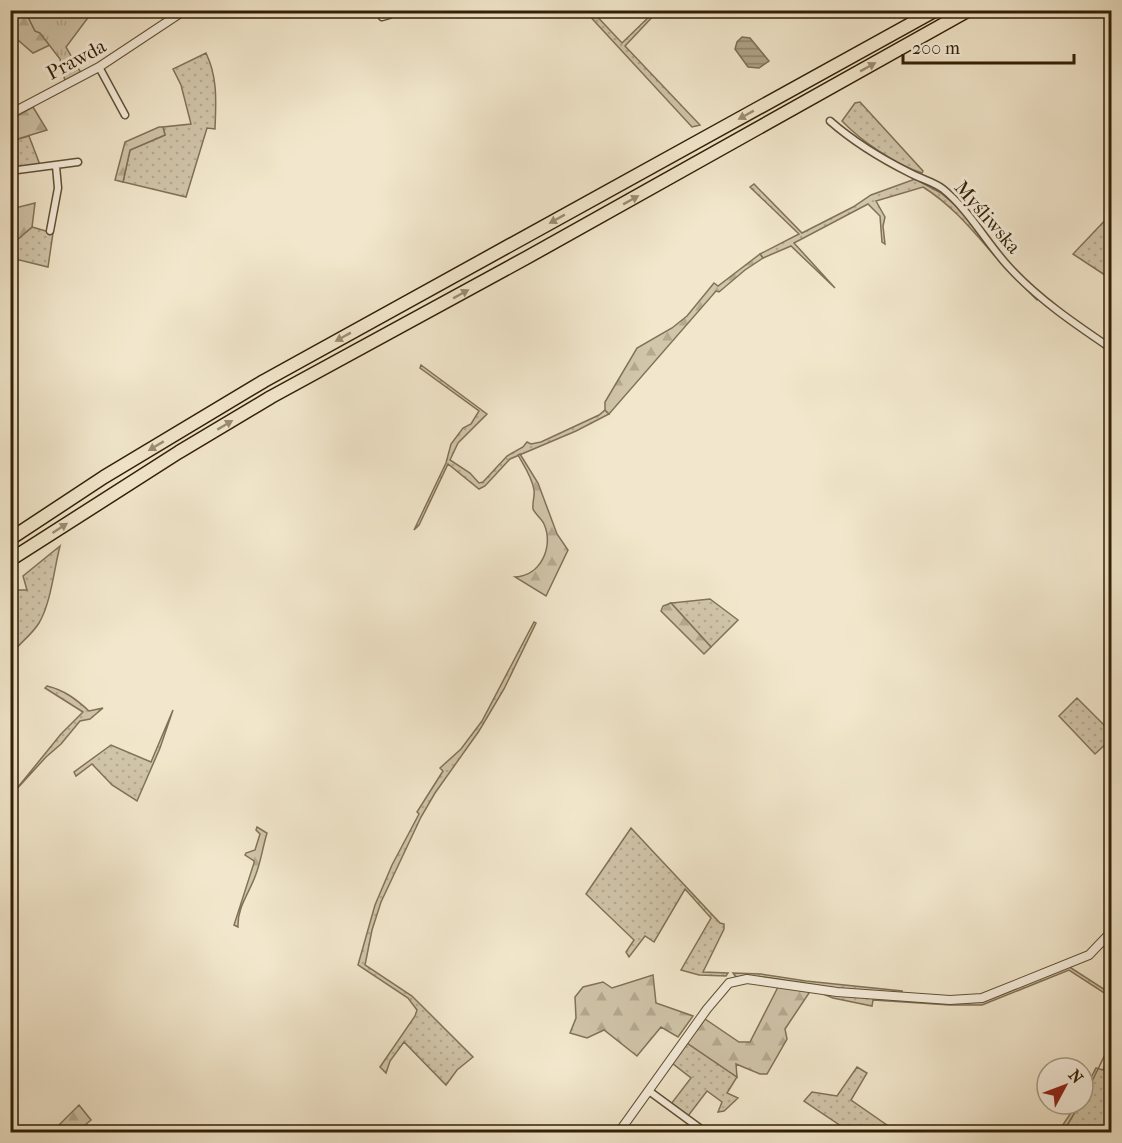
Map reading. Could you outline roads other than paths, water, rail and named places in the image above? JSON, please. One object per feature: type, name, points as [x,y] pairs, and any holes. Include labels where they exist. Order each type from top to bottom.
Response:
[{"type":"highway","points":[[10,539],[104,477],[264,381],[936,10]]},
{"type":"highway","points":[[10,560],[179,452],[271,397],[526,258],[969,10]]},
{"type":"street","name":"Prawda","points":[[10,114],[99,67],[185,10]]},
{"type":"street","points":[[382,17],[389,15],[389,10]]},
{"type":"street","points":[[99,67],[125,115]]},
{"type":"street","name":"Myśliwska","points":[[830,121],[851,139],[943,189],[964,211],[1008,266],[1069,320],[1112,350]]},
{"type":"street","points":[[10,171],[78,162]]},
{"type":"street","points":[[50,231],[58,188],[56,166]]},
{"type":"street","points":[[619,1132],[707,1009],[729,983],[747,979],[837,992],[950,1000],[982,998],[1089,955],[1112,931]]},
{"type":"street","points":[[649,1091],[705,1132]]},
{"type":"waterway","points":[[1095,1075],[1112,1040]]},
{"type":"waterway","points":[[1063,1132],[1073,1116]]}]
